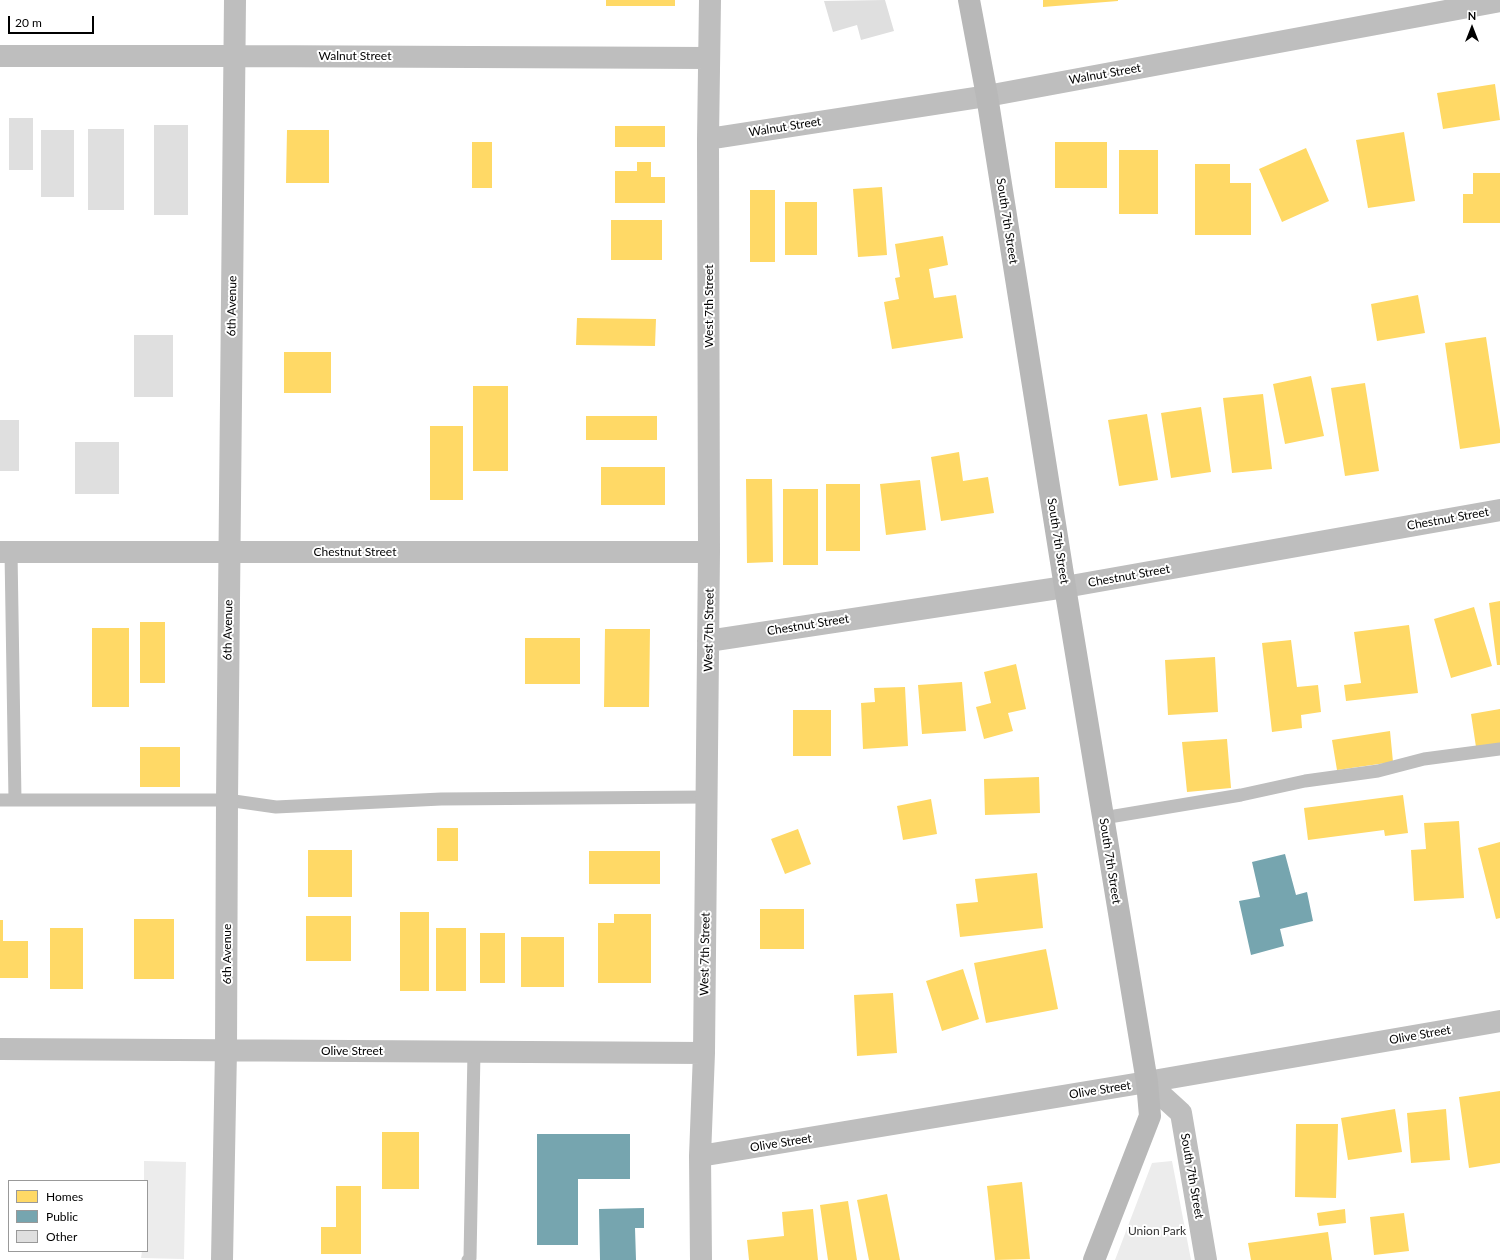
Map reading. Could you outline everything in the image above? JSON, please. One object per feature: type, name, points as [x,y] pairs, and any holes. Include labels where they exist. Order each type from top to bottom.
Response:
[{"type":"street","name":"6th Avenue","points":[[222,1260],[226,1050],[229,552],[235,56],[234,0]]},
{"type":"street","name":"West 7th Street","points":[[701,1260],[700,1156],[704,1053],[710,552],[708,139],[710,0]]},
{"type":"street","name":"South 7th Street","points":[[969,0],[987,96],[1065,587],[1147,1082],[1150,1116],[1094,1260]]},
{"type":"street","name":"Walnut Street","points":[[708,139],[987,96],[1500,1]]},
{"type":"street","name":"Walnut Street","points":[[0,56],[709,58]]},
{"type":"street","name":"Chestnut Street","points":[[708,640],[1065,587],[1500,510]]},
{"type":"street","name":"Chestnut Street","points":[[5,552],[710,552]]},
{"type":"street","name":"Olive Street","points":[[700,1156],[1147,1082],[1500,1020]]},
{"type":"street","name":"Olive Street","points":[[0,1049],[704,1053]]},
{"type":"street","name":"South 7th Street","points":[[1147,1082],[1181,1114],[1206,1260]]},
{"type":"lane","points":[[5,552],[15,800]]},
{"type":"lane","points":[[1103,818],[1241,795],[1305,781],[1378,771],[1424,759],[1500,749]]},
{"type":"lane","points":[[0,800],[227,800],[276,807],[441,799],[707,797]]},
{"type":"lane","points":[[468,1260],[470,1258],[474,1052]]},
{"type":"green space","points":[[144,1161],[186,1162],[184,1259],[141,1258],[142,1252],[148,1252],[148,1180],[144,1180]]},
{"type":"green space","name":"Union Park","points":[[1172,1161],[1191,1260],[1115,1260],[1152,1163]]},
{"type":"building: Homes","points":[[606,0],[675,0],[675,6],[606,6]]},
{"type":"building: Homes","points":[[1043,0],[1118,0],[1118,1],[1043,7]]},
{"type":"building: Homes","points":[[1495,84],[1500,120],[1443,129],[1437,93]]},
{"type":"building: Homes","points":[[615,126],[665,126],[665,147],[615,147]]},
{"type":"building: Homes","points":[[287,130],[329,130],[329,183],[286,183]]},
{"type":"building: Homes","points":[[1404,132],[1415,201],[1368,208],[1356,140]]},
{"type":"building: Homes","points":[[472,142],[492,142],[492,188],[472,188]]},
{"type":"building: Homes","points":[[1055,142],[1107,142],[1107,188],[1055,188]]},
{"type":"building: Homes","points":[[1306,148],[1329,201],[1282,222],[1259,169]]},
{"type":"building: Homes","points":[[1119,150],[1158,150],[1158,214],[1119,214]]},
{"type":"building: Homes","points":[[637,162],[651,162],[651,177],[665,177],[665,203],[615,203],[615,171],[637,171]]},
{"type":"building: Homes","points":[[1195,164],[1230,164],[1230,183],[1251,183],[1251,235],[1195,235]]},
{"type":"building: Homes","points":[[1473,173],[1500,173],[1500,223],[1463,223],[1463,194],[1473,194]]},
{"type":"building: Homes","points":[[882,187],[887,255],[858,257],[853,189]]},
{"type":"building: Homes","points":[[750,190],[775,190],[775,262],[750,262]]},
{"type":"building: Homes","points":[[785,202],[817,202],[817,255],[785,255]]},
{"type":"building: Homes","points":[[611,220],[662,220],[662,260],[611,260]]},
{"type":"building: Homes","points":[[943,236],[948,265],[929,269],[934,298],[956,295],[963,338],[892,349],[884,302],[899,299],[895,278],[900,277],[895,244]]},
{"type":"building: Homes","points":[[1418,295],[1425,333],[1377,341],[1371,304]]},
{"type":"building: Homes","points":[[577,318],[656,319],[655,346],[576,345]]},
{"type":"building: Homes","points":[[1486,337],[1500,430],[1500,443],[1460,449],[1445,343]]},
{"type":"building: Homes","points":[[284,352],[331,352],[331,393],[284,393]]},
{"type":"building: Homes","points":[[1311,376],[1324,436],[1285,444],[1273,384]]},
{"type":"building: Homes","points":[[1365,383],[1379,471],[1345,476],[1331,388]]},
{"type":"building: Homes","points":[[473,386],[508,386],[508,471],[473,471]]},
{"type":"building: Homes","points":[[1263,394],[1272,469],[1232,473],[1223,398]]},
{"type":"building: Homes","points":[[1201,407],[1211,472],[1171,478],[1161,413]]},
{"type":"building: Homes","points":[[1147,414],[1158,480],[1119,486],[1108,420]]},
{"type":"building: Homes","points":[[586,416],[657,416],[657,440],[586,440]]},
{"type":"building: Homes","points":[[430,426],[463,426],[463,500],[430,500]]},
{"type":"building: Homes","points":[[959,452],[963,481],[988,477],[994,513],[941,521],[931,457]]},
{"type":"building: Homes","points":[[601,467],[665,467],[665,505],[601,505]]},
{"type":"building: Homes","points":[[746,479],[772,479],[773,562],[747,563]]},
{"type":"building: Homes","points":[[920,480],[926,530],[886,535],[880,484]]},
{"type":"building: Homes","points":[[826,484],[860,484],[860,551],[826,551]]},
{"type":"building: Homes","points":[[783,489],[818,489],[818,565],[783,565]]},
{"type":"building: Homes","points":[[1500,601],[1500,665],[1497,665],[1489,603]]},
{"type":"building: Homes","points":[[1474,607],[1492,666],[1451,678],[1434,619]]},
{"type":"building: Homes","points":[[140,622],[165,622],[165,683],[140,683]]},
{"type":"building: Homes","points":[[1409,625],[1418,693],[1346,701],[1344,685],[1361,683],[1354,632]]},
{"type":"building: Homes","points":[[92,628],[129,628],[129,707],[92,707]]},
{"type":"building: Homes","points":[[605,629],[650,629],[649,707],[604,707]]},
{"type":"building: Homes","points":[[525,638],[580,638],[580,684],[525,684]]},
{"type":"building: Homes","points":[[1291,640],[1297,687],[1318,685],[1321,712],[1301,715],[1302,728],[1272,732],[1262,643]]},
{"type":"building: Homes","points":[[1215,657],[1218,712],[1168,715],[1165,660]]},
{"type":"building: Homes","points":[[1016,664],[1026,709],[1008,713],[1013,731],[984,739],[976,707],[991,703],[984,672]]},
{"type":"building: Homes","points":[[962,682],[966,731],[922,734],[918,685]]},
{"type":"building: Homes","points":[[905,687],[908,746],[863,749],[861,703],[875,702],[874,688]]},
{"type":"building: Homes","points":[[1500,709],[1500,743],[1476,747],[1471,714]]},
{"type":"building: Homes","points":[[793,710],[831,710],[831,756],[793,756]]},
{"type":"building: Homes","points":[[1390,731],[1393,762],[1337,770],[1332,740]]},
{"type":"building: Homes","points":[[1227,739],[1231,788],[1187,792],[1182,742]]},
{"type":"building: Homes","points":[[140,747],[180,747],[180,787],[140,787]]},
{"type":"building: Homes","points":[[1039,777],[1040,813],[985,815],[984,779]]},
{"type":"building: Homes","points":[[1403,795],[1408,833],[1385,836],[1384,830],[1308,840],[1304,808]]},
{"type":"building: Homes","points":[[931,799],[937,834],[903,840],[897,806]]},
{"type":"building: Homes","points":[[1459,821],[1464,898],[1414,901],[1411,850],[1426,849],[1424,823]]},
{"type":"building: Homes","points":[[437,828],[458,828],[458,861],[437,861]]},
{"type":"building: Homes","points":[[798,829],[811,864],[785,874],[771,839]]},
{"type":"building: Homes","points":[[1500,842],[1500,918],[1496,919],[1478,848]]},
{"type":"building: Homes","points":[[308,850],[352,850],[352,897],[308,897]]},
{"type":"building: Homes","points":[[589,851],[660,851],[660,884],[589,884]]},
{"type":"building: Homes","points":[[1037,873],[1043,928],[960,937],[956,904],[978,902],[975,879]]},
{"type":"building: Homes","points":[[760,909],[804,909],[804,949],[760,949]]},
{"type":"building: Homes","points":[[400,912],[429,912],[429,991],[400,991]]},
{"type":"building: Homes","points":[[614,914],[651,914],[651,983],[598,983],[598,923],[614,923]]},
{"type":"building: Homes","points":[[306,916],[351,916],[351,961],[306,961]]},
{"type":"building: Homes","points":[[134,919],[174,919],[174,979],[134,979]]},
{"type":"building: Homes","points":[[0,920],[3,920],[3,941],[28,941],[28,978],[0,978]]},
{"type":"building: Homes","points":[[50,928],[83,928],[83,989],[50,989]]},
{"type":"building: Homes","points":[[436,928],[466,928],[466,991],[436,991]]},
{"type":"building: Homes","points":[[480,933],[505,933],[505,983],[480,983]]},
{"type":"building: Homes","points":[[521,937],[564,937],[564,987],[521,987]]},
{"type":"building: Homes","points":[[1046,949],[1058,1009],[986,1023],[974,963]]},
{"type":"building: Homes","points":[[963,969],[979,1019],[942,1031],[926,981]]},
{"type":"building: Homes","points":[[893,993],[897,1053],[857,1056],[854,995]]},
{"type":"building: Homes","points":[[1500,1091],[1500,1163],[1469,1168],[1459,1097]]},
{"type":"building: Homes","points":[[1395,1109],[1402,1152],[1348,1160],[1341,1118]]},
{"type":"building: Homes","points":[[1446,1109],[1450,1160],[1411,1163],[1407,1113]]},
{"type":"building: Homes","points":[[1296,1124],[1338,1124],[1336,1198],[1295,1197]]},
{"type":"building: Homes","points":[[382,1132],[419,1132],[419,1189],[382,1189]]},
{"type":"building: Homes","points":[[1022,1182],[1030,1259],[995,1260],[987,1186]]},
{"type":"building: Homes","points":[[336,1186],[361,1186],[361,1254],[321,1254],[321,1227],[336,1227]]},
{"type":"building: Homes","points":[[887,1194],[900,1260],[869,1260],[857,1200]]},
{"type":"building: Homes","points":[[848,1201],[857,1260],[828,1260],[820,1205]]},
{"type":"building: Homes","points":[[813,1209],[818,1260],[749,1260],[747,1240],[784,1236],[782,1212]]},
{"type":"building: Homes","points":[[1345,1209],[1346,1223],[1319,1226],[1317,1213]]},
{"type":"building: Homes","points":[[1404,1213],[1409,1251],[1374,1255],[1370,1217]]},
{"type":"building: Homes","points":[[1328,1232],[1332,1260],[1251,1260],[1248,1243]]},
{"type":"building: Public","points":[[1285,854],[1296,895],[1307,892],[1313,921],[1280,929],[1284,946],[1251,955],[1239,901],[1260,897],[1252,862]]},
{"type":"building: Public","points":[[537,1134],[630,1134],[630,1179],[578,1179],[578,1245],[537,1245]]},
{"type":"building: Public","points":[[644,1208],[644,1228],[635,1228],[636,1260],[600,1260],[599,1209]]},
{"type":"building: Other","points":[[885,0],[894,31],[861,40],[857,25],[833,32],[824,1]]},
{"type":"building: Other","points":[[9,118],[33,118],[33,170],[9,170]]},
{"type":"building: Other","points":[[154,125],[188,125],[188,215],[154,215]]},
{"type":"building: Other","points":[[88,129],[124,129],[124,210],[88,210]]},
{"type":"building: Other","points":[[41,130],[74,130],[74,197],[41,197]]},
{"type":"building: Other","points":[[134,335],[173,335],[173,397],[134,397]]},
{"type":"building: Other","points":[[0,420],[19,420],[19,471],[0,471]]},
{"type":"building: Other","points":[[75,442],[119,442],[119,494],[75,494]]}]
